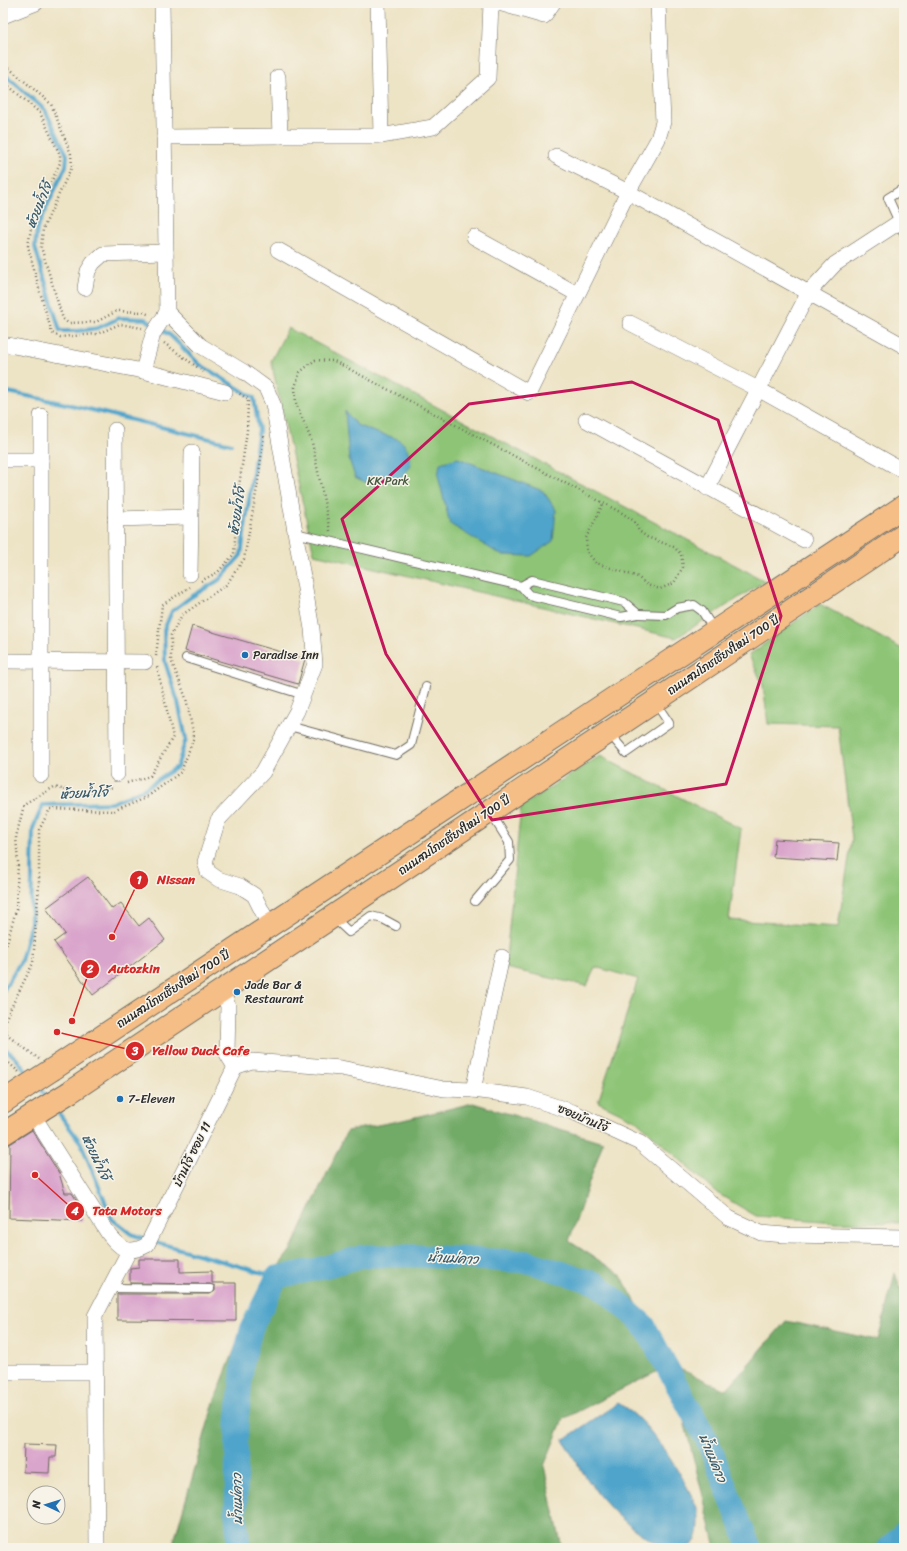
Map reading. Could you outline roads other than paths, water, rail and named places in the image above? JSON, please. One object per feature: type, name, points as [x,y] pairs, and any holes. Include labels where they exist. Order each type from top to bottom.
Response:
[{"type":"main road","name":"ถนนสมโภชเชียงใหม่ 700 ปี","points":[[12,1088],[53,1069],[904,506]]},
{"type":"main road","name":"ถนนสมโภชเชียงใหม่ 700 ปี","points":[[3,1134],[70,1092],[904,535]]},
{"type":"street","points":[[3,16],[36,3]]},
{"type":"street","points":[[143,371],[153,334],[164,316],[166,252],[162,3]]},
{"type":"street","points":[[378,3],[381,136]]},
{"type":"street","points":[[164,137],[381,136],[433,127],[488,78],[491,3]]},
{"type":"street","points":[[499,3],[544,16],[553,3]]},
{"type":"street","points":[[278,250],[529,393],[628,192],[658,139],[663,122],[658,3]]},
{"type":"street","points":[[278,77],[280,136]]},
{"type":"street","points":[[556,156],[628,192],[904,346]]},
{"type":"street","points":[[707,488],[809,292],[835,264],[902,225]]},
{"type":"street","points":[[474,237],[577,294]]},
{"type":"street","points":[[85,288],[88,271],[93,263],[103,254],[166,252]]},
{"type":"street","points":[[164,316],[201,346],[244,372],[266,388],[272,404],[312,629],[315,664],[297,712],[263,772],[218,820],[205,862],[208,872],[218,879],[240,886],[254,895],[270,926]]},
{"type":"street","points":[[630,323],[758,389],[904,471]]},
{"type":"street","points":[[3,344],[143,371],[225,392]]},
{"type":"street","points":[[41,416],[41,775]]},
{"type":"street","points":[[586,420],[707,488],[804,540]]},
{"type":"street","points":[[115,430],[117,774]]},
{"type":"street","points":[[190,574],[192,452]]},
{"type":"street","points":[[3,460],[41,460]]},
{"type":"street","points":[[115,519],[190,517]]},
{"type":"street","points":[[3,662],[145,662]]},
{"type":"street","points":[[473,1090],[502,957]]},
{"type":"street","points":[[222,990],[228,1006],[227,1054],[235,1067]]},
{"type":"street","name":"ซอยบ้านโจ้","points":[[235,1067],[252,1061],[341,1068],[444,1089],[473,1090],[527,1097],[574,1112],[640,1143],[729,1218],[761,1233],[785,1235],[904,1237]]},
{"type":"street","name":"บ้านโจ้ ซอย 11","points":[[129,1251],[138,1250],[150,1239],[235,1067]]},
{"type":"street","points":[[37,1113],[108,1233],[119,1247],[129,1251],[95,1316],[97,1548]]},
{"type":"street","points":[[3,1372],[95,1372]]},
{"type":"lane","points":[[902,225],[888,198],[904,188]]},
{"type":"lane","points":[[295,533],[521,586],[529,595],[621,617],[638,614],[666,615],[677,608],[694,605],[702,611],[715,631]]},
{"type":"lane","points":[[521,586],[532,580],[616,600],[624,602],[638,614]]},
{"type":"lane","points":[[186,658],[304,695]]},
{"type":"lane","points":[[289,726],[396,755],[411,745],[426,688]]},
{"type":"lane","points":[[475,901],[510,860],[509,842],[489,812]]},
{"type":"lane","points":[[332,916],[349,932],[371,916],[396,926]]},
{"type":"lane","points":[[109,1288],[210,1289]]},
{"type":"water","points":[[345,411],[358,426],[398,439],[403,443],[410,456],[411,466],[400,479],[371,485],[355,477],[349,459]]},
{"type":"water","points":[[458,458],[543,491],[556,510],[553,541],[531,556],[501,555],[450,524],[438,476],[440,463]]},
{"type":"water","points":[[618,1403],[639,1419],[656,1438],[671,1460],[693,1498],[699,1517],[699,1528],[696,1539],[685,1548],[668,1547],[656,1543],[623,1520],[598,1494],[563,1440]]},
{"type":"waterway","name":"ห้วยน้ำโจ้","points":[[3,73],[45,110],[67,155],[66,166],[37,228],[35,247],[60,331],[78,331],[98,328],[119,318],[145,319],[155,326]]},
{"type":"waterway","name":"ห้วยน้ำโจ้","points":[[3,991],[21,961],[31,923],[33,828],[43,805],[112,803],[144,789],[177,767],[186,739],[178,702],[165,662],[164,630],[172,611],[191,597],[219,580],[241,555],[259,430],[254,398],[199,364],[171,336],[161,329]]},
{"type":"waterway","points":[[3,391],[71,405],[231,444]]},
{"type":"waterway","name":"ห้วยน้ำโจ้","points":[[3,1047],[15,1057],[30,1076]]},
{"type":"waterway","name":"ห้วยน้ำโจ้","points":[[38,1086],[47,1098]]},
{"type":"waterway","name":"ห้วยน้ำโจ้","points":[[55,1108],[81,1143],[112,1219],[131,1234],[146,1239]]},
{"type":"waterway","name":"ห้วยน้ำโจ้","points":[[152,1241],[277,1277]]},
{"type":"waterway","name":"น้ำแม่คาว","points":[[239,1548],[236,1513],[237,1423],[243,1361],[252,1327],[277,1277],[314,1270],[364,1256],[418,1256],[529,1262],[598,1284],[644,1325],[708,1442],[750,1548]]},
{"type":"waterway","name":"น้ำแม่คาว","points":[[889,1548],[904,1533]]},
{"type":"place","name":"Paradise Inn","points":[[245,655]]},
{"type":"place","name":"Nissan","points":[[112,937]]},
{"type":"place","name":"Jade Bar & Restaurant","points":[[237,992]]},
{"type":"place","name":"Autozkin","points":[[72,1021]]},
{"type":"place","name":"Yellow Duck Cafe","points":[[57,1032]]},
{"type":"place","name":"7-Eleven","points":[[120,1099]]},
{"type":"place","name":"Tata Motors","points":[[35,1175]]},
{"type":"park label","name":"KK Park","points":[[388,481]]}]
